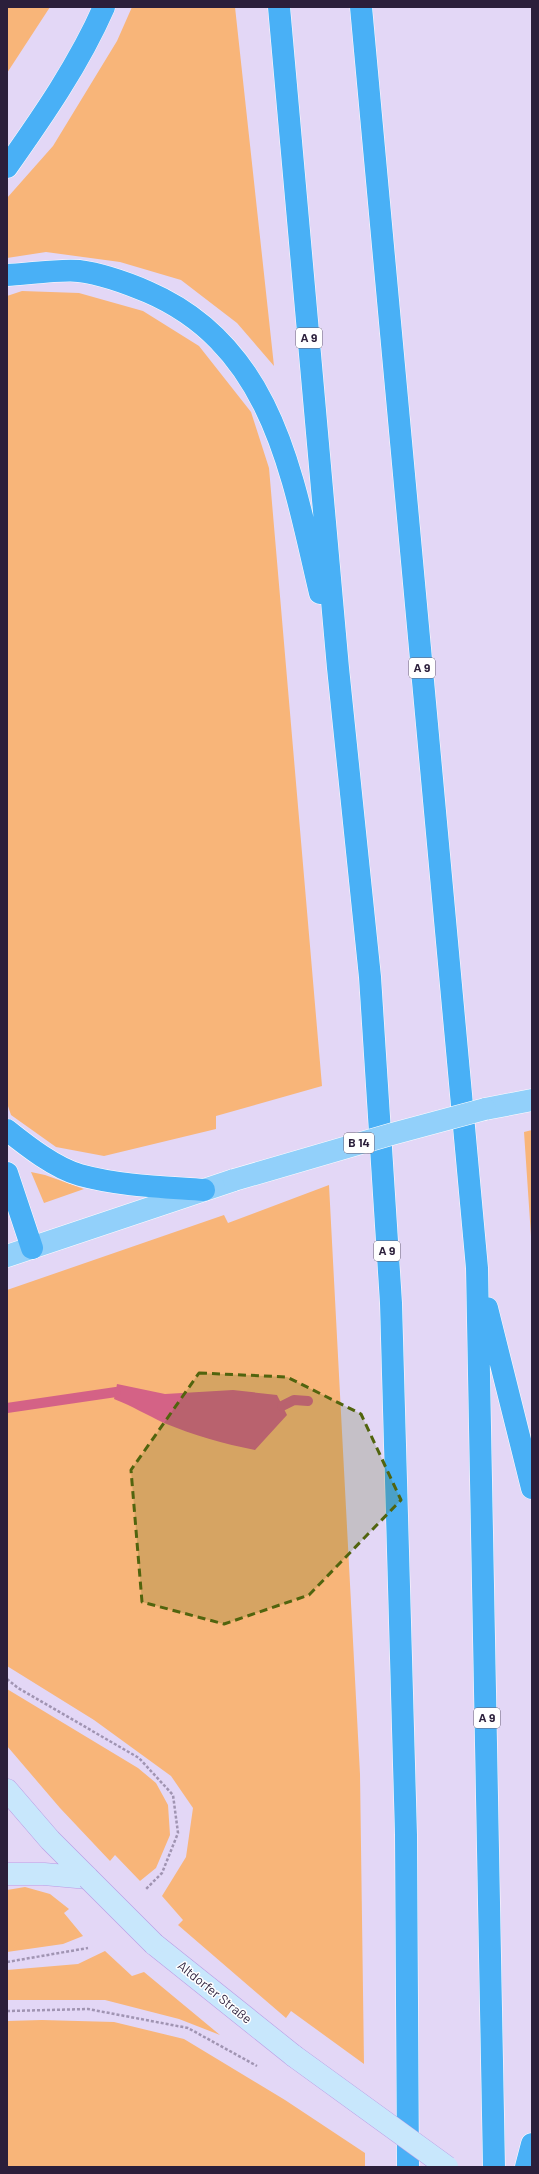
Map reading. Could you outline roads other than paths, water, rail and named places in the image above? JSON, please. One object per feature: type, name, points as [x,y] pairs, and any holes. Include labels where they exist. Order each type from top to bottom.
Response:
[{"type":"highway","points":[[7,166],[49,107],[93,33],[104,7]]},
{"type":"highway","name":"A 9","points":[[279,7],[338,668],[370,977],[391,1303],[406,1835],[408,2167]]},
{"type":"highway","name":"A 9","points":[[361,7],[477,1268],[494,2167]]},
{"type":"highway","points":[[7,275],[79,271],[130,284],[168,301],[211,331],[237,358],[265,403],[284,450],[338,668]]},
{"type":"highway","points":[[7,1130],[35,1153],[78,1175],[134,1185],[204,1190]]},
{"type":"highway","points":[[7,1173],[32,1248]]},
{"type":"highway","points":[[477,1268],[532,1488]]},
{"type":"highway","points":[[526,2167],[532,2144]]},
{"type":"main road","name":"B 14","points":[[7,1256],[234,1180],[392,1134],[532,1100]]},
{"type":"main road","name":"Altdorfer Straße","points":[[8,1797],[154,1944],[294,2056],[447,2167]]},
{"type":"main road","points":[[7,1874],[44,1874],[88,1878]]},
{"type":"waterway","points":[[7,1408],[116,1392]]},
{"type":"waterway","points":[[282,1406],[294,1400],[308,1401]]}]
